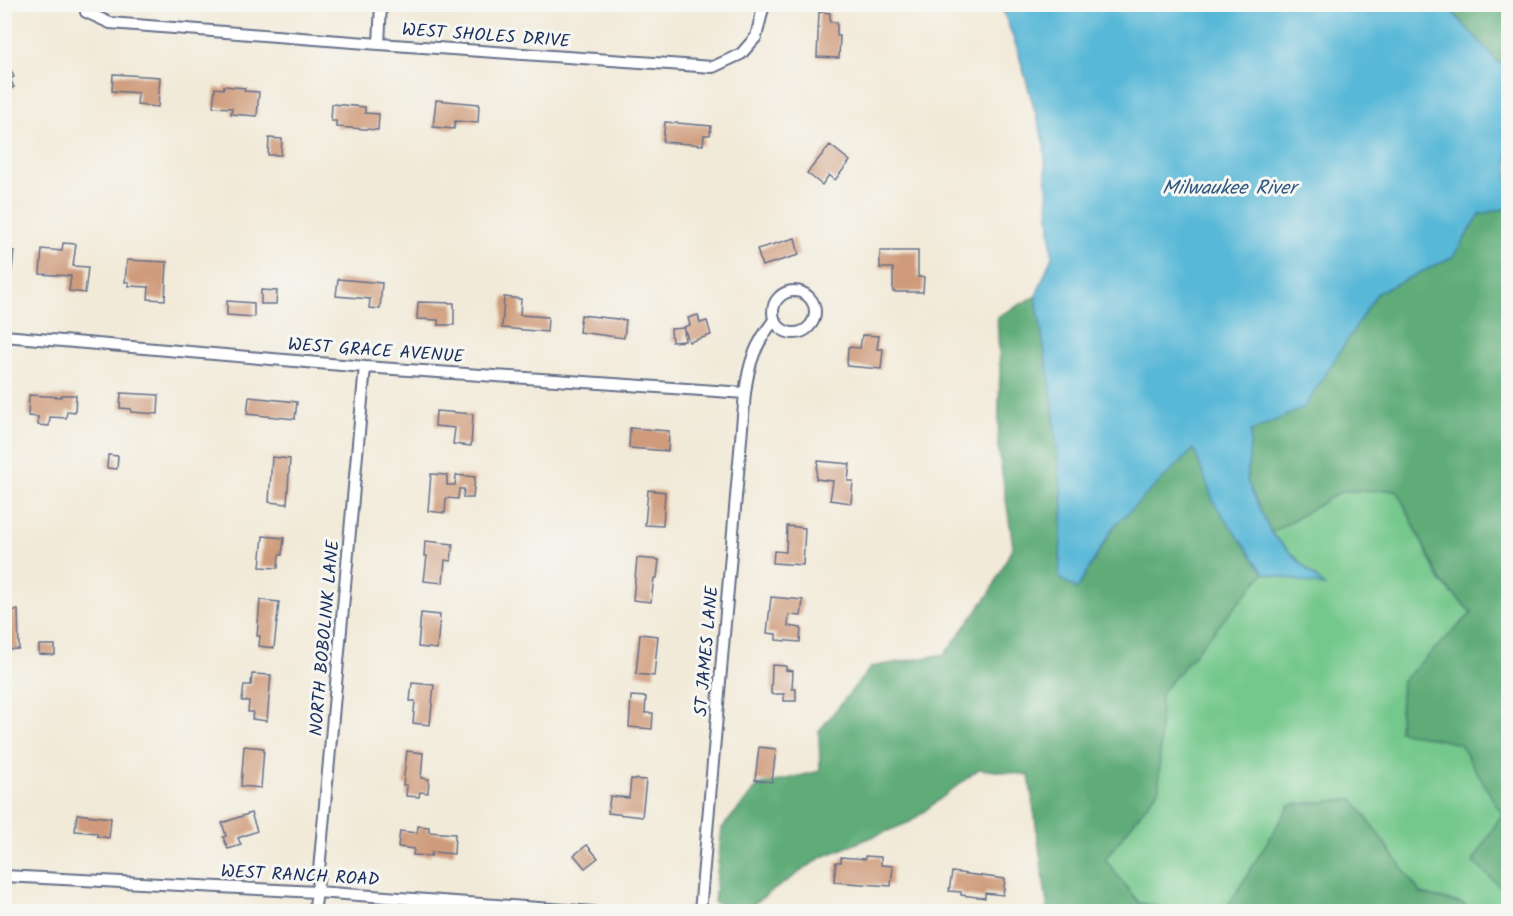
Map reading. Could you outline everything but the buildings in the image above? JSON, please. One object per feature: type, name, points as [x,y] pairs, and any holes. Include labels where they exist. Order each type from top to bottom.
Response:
[{"type":"street","points":[[379,44],[381,4]]},
{"type":"street","name":"WEST SHOLES DRIVE","points":[[86,8],[110,23],[712,67],[741,54],[756,37],[764,4]]},
{"type":"street","name":"ST JAMES LANE","points":[[700,912],[744,393],[756,347],[774,320]]},
{"type":"street","name":"WEST GRACE AVENUE","points":[[4,336],[364,367],[744,393]]},
{"type":"street","name":"NORTH BOBOLINK LANE","points":[[314,912],[364,367]]},
{"type":"street","name":"WEST RANCH ROAD","points":[[4,876],[317,892],[593,912]]},
{"type":"green space","points":[[1446,5],[1508,5],[1508,69],[1498,62]]},
{"type":"green space","points":[[1508,208],[1508,893],[1473,862],[1502,814],[1460,744],[1399,731],[1402,681],[1472,613],[1441,581],[1397,490],[1342,491],[1271,533],[1247,481],[1251,431],[1304,407],[1377,293],[1453,257],[1480,214]]},
{"type":"green space","points":[[1036,296],[1052,398],[1063,505],[1059,578],[1077,589],[1114,526],[1194,448],[1215,503],[1264,573],[1161,693],[1159,789],[1105,859],[1139,903],[1181,911],[1048,911],[1029,775],[979,769],[910,822],[822,857],[749,907],[714,903],[722,828],[758,786],[820,771],[819,731],[871,667],[945,654],[990,593],[1013,546],[998,446],[1000,370],[997,317]]},
{"type":"green space","points":[[1397,490],[1440,581],[1472,613],[1402,681],[1399,731],[1460,743],[1502,814],[1473,862],[1508,893],[1508,911],[1470,911],[1463,904],[1421,894],[1353,799],[1290,805],[1225,911],[1181,911],[1139,903],[1105,859],[1159,789],[1161,693],[1264,573],[1323,585],[1271,533],[1342,491]]},
{"type":"green space","points":[[1353,799],[1421,894],[1463,904],[1470,911],[1225,911],[1290,805]]},
{"type":"water","name":"Milwaukee River","points":[[1001,5],[1446,5],[1498,62],[1508,69],[1508,208],[1480,214],[1453,257],[1377,293],[1304,408],[1251,431],[1247,481],[1271,533],[1324,586],[1264,573],[1214,503],[1194,449],[1114,526],[1077,589],[1059,578],[1063,505],[1052,398],[1036,296],[1052,256],[1044,142],[1017,48]]}]
